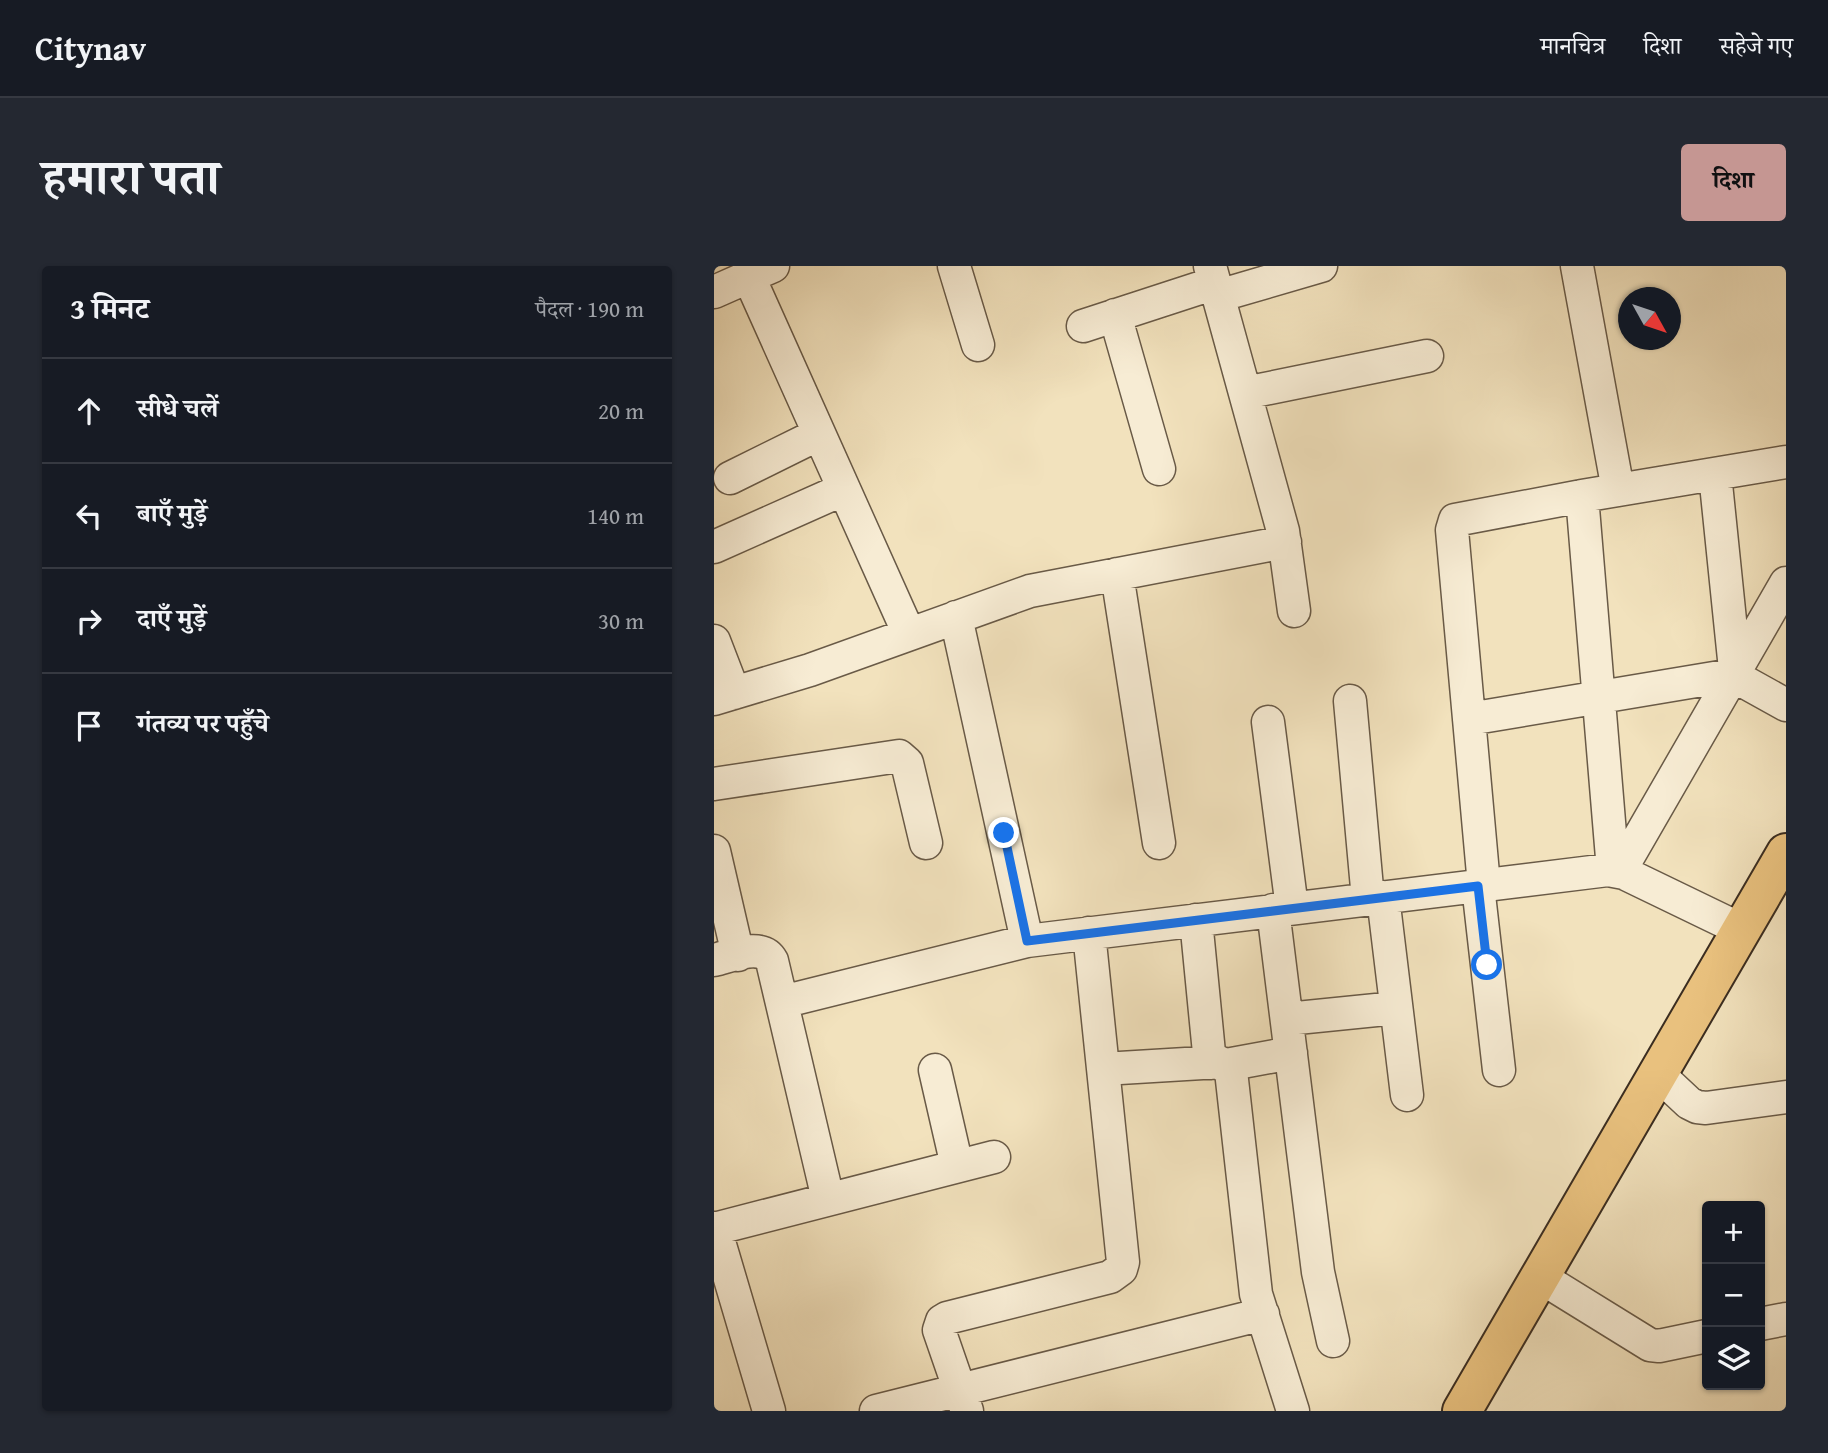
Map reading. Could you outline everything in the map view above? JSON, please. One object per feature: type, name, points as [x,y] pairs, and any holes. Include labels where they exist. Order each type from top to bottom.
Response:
[{"type":"main road","points":[[1462,1411],[1786,853]]},
{"type":"street","points":[[954,266],[978,345]]},
{"type":"street","points":[[1083,326],[1214,282],[1321,266]]},
{"type":"street","points":[[1577,266],[1618,490]]},
{"type":"street","points":[[714,292],[761,271],[819,434],[909,634]]},
{"type":"street","points":[[1214,282],[1285,542],[1294,611]]},
{"type":"street","points":[[1115,316],[1159,469]]},
{"type":"street","points":[[1245,393],[1427,356]]},
{"type":"street","points":[[730,478],[819,434]]},
{"type":"street","points":[[1499,1070],[1452,530],[1455,520],[1786,463]]},
{"type":"street","points":[[1715,474],[1733,672]]},
{"type":"street","points":[[714,547],[844,489]]},
{"type":"street","points":[[1582,496],[1616,871]]},
{"type":"street","points":[[714,642],[724,696],[801,673],[1030,591],[1285,542]]},
{"type":"street","points":[[1118,574],[1159,843]]},
{"type":"street","points":[[1616,871],[1786,583]]},
{"type":"street","points":[[956,617],[1027,941]]},
{"type":"street","points":[[1469,719],[1733,672],[1786,705]]},
{"type":"street","points":[[1350,701],[1375,898],[1396,1008],[1407,1096]]},
{"type":"street","points":[[1268,722],[1287,1019],[1318,1272],[1333,1341]]},
{"type":"street","points":[[714,784],[899,756],[907,763],[926,843]]},
{"type":"street","points":[[714,851],[726,957],[757,950],[769,955],[828,1199]]},
{"type":"street","points":[[782,1002],[1027,941],[1616,871],[1742,930]]},
{"type":"street","points":[[1196,920],[1218,1064]]},
{"type":"street","points":[[963,1400],[939,1330],[942,1321],[1110,1277],[1121,1269],[1123,1262],[1089,933]]},
{"type":"street","points":[[1287,1019],[1396,1008]]},
{"type":"street","points":[[1103,1069],[1218,1064],[1291,1054]]},
{"type":"street","points":[[1218,1064],[1231,1071],[1252,1275],[1293,1411]]},
{"type":"street","points":[[934,1070],[957,1166]]},
{"type":"street","points":[[1658,1074],[1697,1107],[1786,1097]]},
{"type":"street","points":[[769,1411],[714,1228],[994,1157]]},
{"type":"street","points":[[1540,1277],[1650,1345],[1659,1346],[1702,1337]]},
{"type":"street","points":[[876,1411],[963,1400],[1262,1314]]},
{"type":"street","points":[[1765,1323],[1786,1319]]},
{"type":"route","points":[[1004,833],[1027,941],[1478,886],[1487,965]]}]
